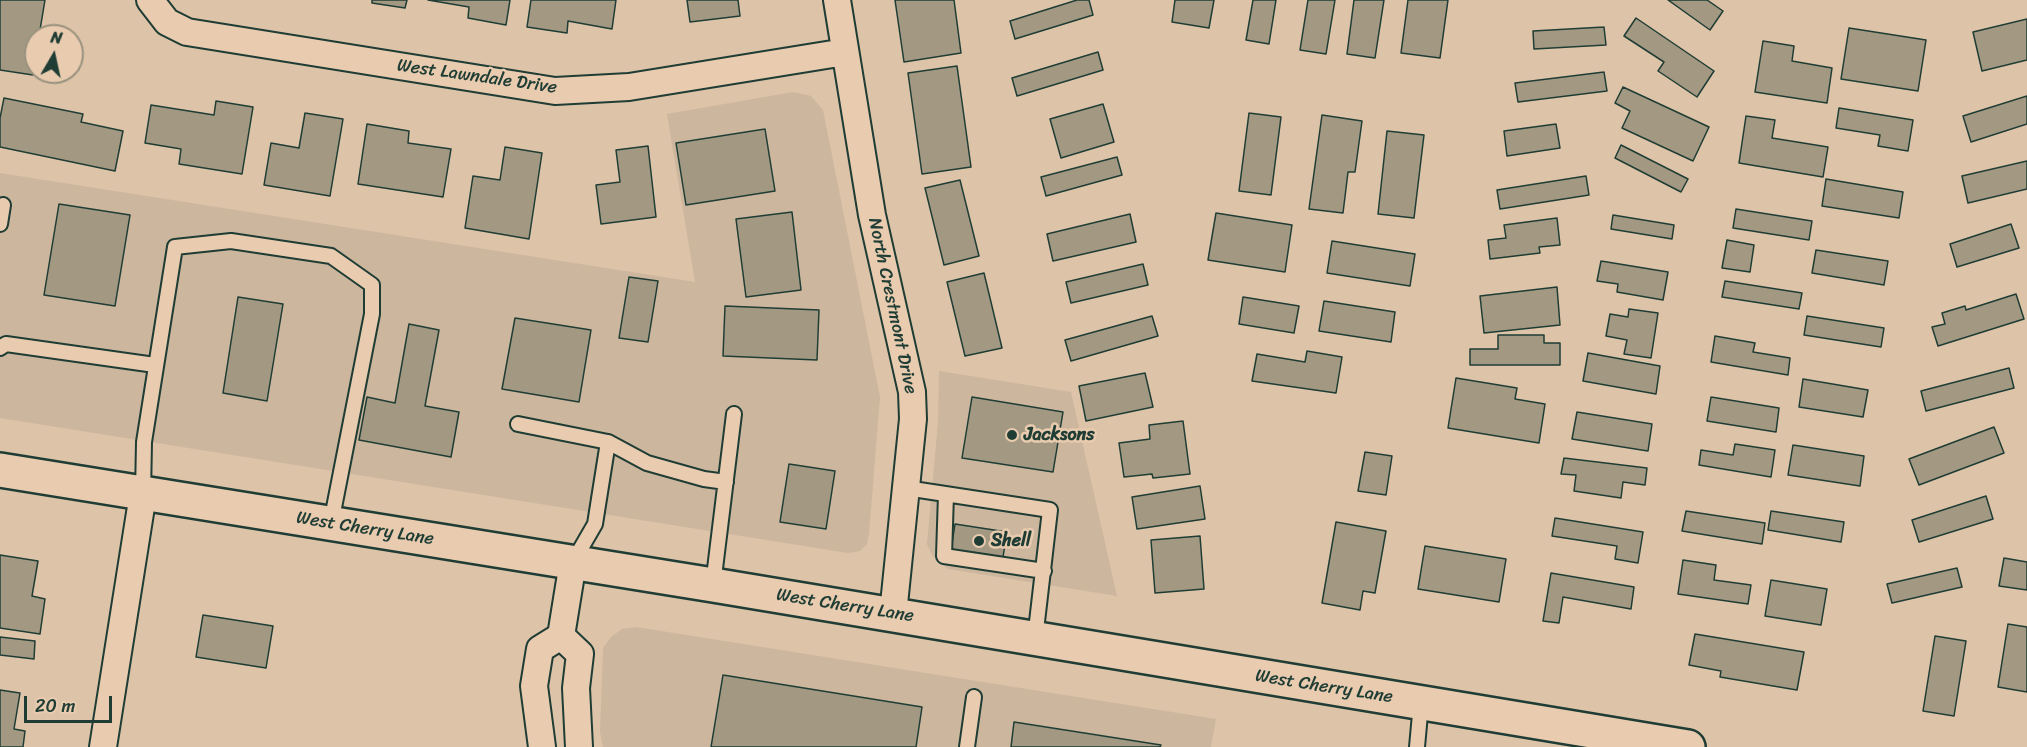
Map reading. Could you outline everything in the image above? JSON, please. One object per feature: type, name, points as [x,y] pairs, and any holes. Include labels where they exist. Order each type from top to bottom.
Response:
[{"type":"main road","name":"West Cherry Lane","points":[[0,470],[893,614],[1421,703],[1607,740],[1688,747]]},
{"type":"street","name":"North Crestmont Drive","points":[[837,0],[872,215],[912,392],[913,420],[893,614]]},
{"type":"street","name":"West Lawndale Drive","points":[[152,4],[167,22],[187,32],[555,91],[629,87],[845,52]]},
{"type":"street","points":[[103,747],[143,494]]},
{"type":"street","points":[[542,747],[534,686],[540,649],[561,636],[573,562]]},
{"type":"street","points":[[561,636],[580,654],[576,688],[579,747]]},
{"type":"lane","points":[[0,224],[3,206]]},
{"type":"lane","points":[[143,494],[144,442],[175,247],[231,241],[331,256],[372,285],[372,314],[331,523]]},
{"type":"lane","points":[[0,348],[6,344],[155,365]]},
{"type":"lane","points":[[713,585],[734,414]]},
{"type":"lane","points":[[518,424],[608,442],[647,463],[694,477],[726,482]]},
{"type":"lane","points":[[573,562],[595,524],[608,442]]},
{"type":"lane","points":[[906,488],[1050,510],[1035,639]]},
{"type":"lane","points":[[946,494],[944,556],[1044,571]]},
{"type":"lane","points":[[967,747],[974,697]]},
{"type":"lane","points":[[1417,747],[1421,703]]},
{"type":"shaded area","points":[[793,92],[811,96],[823,110],[880,397],[869,534],[867,544],[860,551],[848,553],[0,418],[0,173],[695,282],[667,114]]},
{"type":"shaded area","points":[[939,371],[1071,392],[1117,596],[948,569],[932,555],[927,544],[938,422]]},
{"type":"shaded area","points":[[636,627],[1216,719],[1211,747],[603,747],[600,732],[603,648],[611,637],[622,629]]},
{"type":"building","points":[[0,0],[45,0],[41,24],[24,24],[24,74],[0,70]]},
{"type":"building","points":[[372,0],[407,0],[405,8],[372,3]]},
{"type":"building","points":[[428,0],[510,0],[506,25],[468,18],[469,7]]},
{"type":"building","points":[[531,0],[616,0],[612,29],[568,21],[567,33],[527,27]]},
{"type":"building","points":[[687,0],[738,0],[740,16],[690,22]]},
{"type":"building","points":[[895,0],[954,0],[961,53],[904,62]]},
{"type":"building","points":[[1077,0],[1089,0],[1093,15],[1015,39],[1010,21]]},
{"type":"building","points":[[1175,0],[1214,0],[1209,28],[1172,22]]},
{"type":"building","points":[[1253,0],[1276,0],[1269,44],[1246,40]]},
{"type":"building","points":[[1308,0],[1335,0],[1326,54],[1300,50]]},
{"type":"building","points":[[1354,0],[1384,0],[1375,58],[1347,54]]},
{"type":"building","points":[[1408,0],[1448,0],[1440,58],[1401,53]]},
{"type":"building","points":[[1668,0],[1707,0],[1723,11],[1710,30]]},
{"type":"building","points":[[1636,18],[1714,71],[1697,97],[1658,71],[1664,62],[1624,36]]},
{"type":"building","points":[[2027,19],[2027,60],[1982,71],[1973,32]]},
{"type":"building","points":[[1604,27],[1606,45],[1534,49],[1533,31]]},
{"type":"building","points":[[1849,28],[1926,40],[1918,91],[1841,79]]},
{"type":"building","points":[[1763,41],[1794,46],[1792,61],[1832,68],[1827,103],[1755,92]]},
{"type":"building","points":[[1098,52],[1103,70],[1017,96],[1012,78]]},
{"type":"building","points":[[957,66],[971,167],[922,174],[908,73]]},
{"type":"building","points":[[1604,72],[1607,91],[1518,102],[1515,83]]},
{"type":"building","points":[[1623,87],[1709,127],[1693,161],[1622,128],[1630,111],[1615,103]]},
{"type":"building","points":[[2027,96],[2027,124],[1971,142],[1963,116]]},
{"type":"building","points":[[4,98],[83,114],[81,122],[123,131],[115,171],[0,147],[0,118]]},
{"type":"building","points":[[216,101],[253,107],[242,174],[179,164],[181,149],[145,143],[151,105],[214,115]]},
{"type":"building","points":[[1103,104],[1114,142],[1061,158],[1050,119]]},
{"type":"building","points":[[1839,108],[1913,120],[1908,151],[1878,146],[1880,135],[1836,128]]},
{"type":"building","points":[[305,113],[343,119],[330,196],[264,185],[271,143],[299,148]]},
{"type":"building","points":[[1249,113],[1281,117],[1271,195],[1239,191]]},
{"type":"building","points":[[1322,115],[1362,121],[1355,172],[1348,172],[1343,213],[1309,209]]},
{"type":"building","points":[[1746,116],[1775,120],[1772,138],[1828,147],[1823,177],[1739,163]]},
{"type":"building","points":[[367,124],[409,131],[408,143],[451,149],[443,197],[358,184]]},
{"type":"building","points":[[1556,124],[1560,148],[1507,156],[1504,131]]},
{"type":"building","points":[[765,129],[775,191],[686,205],[676,143]]},
{"type":"building","points":[[1387,131],[1424,135],[1414,218],[1378,214]]},
{"type":"building","points":[[1621,145],[1688,179],[1681,192],[1615,158]]},
{"type":"building","points":[[648,146],[656,217],[601,224],[596,185],[620,182],[616,150]]},
{"type":"building","points":[[505,147],[542,153],[529,239],[465,228],[473,176],[500,180]]},
{"type":"building","points":[[1117,157],[1122,175],[1046,196],[1041,177]]},
{"type":"building","points":[[2027,161],[2027,189],[1968,203],[1962,176]]},
{"type":"building","points":[[1586,176],[1589,195],[1500,209],[1497,190]]},
{"type":"building","points":[[1826,179],[1903,192],[1899,218],[1822,206]]},
{"type":"building","points":[[960,180],[979,256],[944,265],[925,188]]},
{"type":"building","points":[[59,204],[130,215],[115,306],[44,295]]},
{"type":"building","points":[[1736,209],[1812,221],[1809,240],[1733,228]]},
{"type":"building","points":[[792,212],[801,290],[746,297],[736,219]]},
{"type":"building","points":[[1216,213],[1292,225],[1285,272],[1208,260]]},
{"type":"building","points":[[1130,214],[1136,242],[1053,261],[1047,234]]},
{"type":"building","points":[[1613,215],[1674,225],[1672,239],[1611,229]]},
{"type":"building","points":[[1557,218],[1560,245],[1539,247],[1540,253],[1490,259],[1488,240],[1506,238],[1504,225]]},
{"type":"building","points":[[2011,224],[2019,248],[1957,267],[1950,244]]},
{"type":"building","points":[[1727,240],[1754,245],[1750,272],[1722,268]]},
{"type":"building","points":[[1332,241],[1415,254],[1410,286],[1327,273]]},
{"type":"building","points":[[1816,250],[1888,261],[1884,285],[1812,273]]},
{"type":"building","points":[[1601,261],[1668,272],[1663,300],[1617,292],[1618,284],[1597,281]]},
{"type":"building","points":[[1143,264],[1148,285],[1071,303],[1066,282]]},
{"type":"building","points":[[984,273],[1002,348],[965,356],[947,282]]},
{"type":"building","points":[[629,277],[658,281],[648,342],[619,338]]},
{"type":"building","points":[[1725,281],[1802,293],[1799,309],[1722,297]]},
{"type":"building","points":[[1557,287],[1560,325],[1484,333],[1480,296]]},
{"type":"building","points":[[2016,294],[2024,319],[1938,346],[1932,327],[1945,324],[1942,313],[1965,306],[1966,310]]},
{"type":"building","points":[[238,297],[283,304],[267,401],[223,393]]},
{"type":"building","points":[[1243,297],[1299,306],[1294,333],[1239,324]]},
{"type":"building","points":[[1324,301],[1395,312],[1391,342],[1319,331]]},
{"type":"building","points":[[725,306],[819,310],[817,360],[723,356]]},
{"type":"building","points":[[1629,309],[1658,313],[1651,358],[1624,354],[1627,340],[1606,336],[1610,314],[1628,317]]},
{"type":"building","points":[[1152,316],[1158,336],[1071,361],[1065,340]]},
{"type":"building","points":[[1807,316],[1884,328],[1881,347],[1804,335]]},
{"type":"building","points":[[515,318],[591,330],[579,402],[502,389]]},
{"type":"building","points":[[409,324],[439,330],[425,406],[459,412],[451,457],[359,440],[367,397],[395,403]]},
{"type":"building","points":[[1498,335],[1544,335],[1544,343],[1560,343],[1560,365],[1470,365],[1470,349],[1498,349]]},
{"type":"building","points":[[1715,336],[1755,343],[1753,352],[1790,358],[1788,375],[1711,362]]},
{"type":"building","points":[[1307,351],[1342,357],[1336,393],[1252,381],[1257,354],[1305,362]]},
{"type":"building","points":[[1588,353],[1660,366],[1656,394],[1583,381]]},
{"type":"building","points":[[2009,368],[2014,388],[1926,411],[1921,391]]},
{"type":"building","points":[[1145,373],[1153,407],[1086,421],[1079,386]]},
{"type":"building","points":[[1456,378],[1517,388],[1515,399],[1545,404],[1539,443],[1448,428]]},
{"type":"building","points":[[1803,379],[1868,390],[1863,417],[1799,407]]},
{"type":"building","name":"Jacksons","points":[[972,397],[1063,412],[1053,472],[962,458]]},
{"type":"building","points":[[1711,397],[1779,408],[1776,432],[1707,421]]},
{"type":"building","points":[[1577,412],[1652,424],[1648,451],[1572,439]]},
{"type":"building","points":[[1183,421],[1190,474],[1153,478],[1152,474],[1124,477],[1119,443],[1150,439],[1149,425]]},
{"type":"building","points":[[1994,427],[2004,453],[1919,485],[1909,459]]},
{"type":"building","points":[[1735,444],[1775,450],[1771,477],[1699,465],[1701,450],[1733,455]]},
{"type":"building","points":[[1793,445],[1864,456],[1860,486],[1788,475]]},
{"type":"building","points":[[1365,452],[1392,456],[1386,495],[1358,491]]},
{"type":"building","points":[[1564,458],[1647,468],[1645,485],[1623,482],[1621,498],[1574,491],[1576,475],[1561,474]]},
{"type":"building","points":[[789,464],[835,471],[826,529],[780,522]]},
{"type":"building","points":[[1200,486],[1205,519],[1137,529],[1132,497]]},
{"type":"building","points":[[1986,496],[1993,519],[1919,542],[1912,520]]},
{"type":"building","points":[[1686,511],[1765,523],[1762,544],[1682,531]]},
{"type":"building","points":[[1771,511],[1844,522],[1841,542],[1768,530]]},
{"type":"building","points":[[1555,518],[1643,532],[1638,563],[1615,559],[1617,546],[1552,536]]},
{"type":"building","points":[[1336,522],[1386,531],[1375,593],[1363,591],[1360,610],[1322,603]]},
{"type":"building","name":"Shell","points":[[955,524],[1007,532],[1003,557],[951,550]]},
{"type":"building","points":[[1200,536],[1204,589],[1155,593],[1151,540]]},
{"type":"building","points":[[1425,546],[1506,559],[1499,602],[1418,589]]},
{"type":"building","points":[[0,555],[38,561],[32,596],[45,599],[40,634],[0,628]]},
{"type":"building","points":[[2004,558],[2027,562],[2027,590],[1999,586]]},
{"type":"building","points":[[1683,560],[1716,565],[1714,580],[1751,585],[1748,604],[1678,594]]},
{"type":"building","points":[[1957,568],[1962,587],[1892,603],[1887,584]]},
{"type":"building","points":[[1551,573],[1634,587],[1631,609],[1563,597],[1559,623],[1543,621]]},
{"type":"building","points":[[1771,580],[1827,589],[1821,625],[1765,616]]},
{"type":"building","points":[[203,615],[273,626],[266,668],[196,657]]},
{"type":"building","points":[[2008,624],[2027,627],[2027,692],[1998,687]]},
{"type":"building","points":[[1695,634],[1804,652],[1797,690],[1720,677],[1721,671],[1689,665]]},
{"type":"building","points":[[1935,636],[1966,641],[1954,716],[1923,711]]},
{"type":"building","points":[[0,637],[35,641],[34,659],[0,655]]},
{"type":"building","points":[[723,675],[922,707],[916,747],[711,747]]},
{"type":"building","points":[[0,690],[20,693],[14,729],[25,731],[23,747],[0,747]]},
{"type":"building","points":[[1014,722],[1161,745],[1160,747],[1011,747]]},
{"type":"place","name":"Jacksons","points":[[1012,435]]},
{"type":"place","name":"Shell","points":[[979,541]]}]
